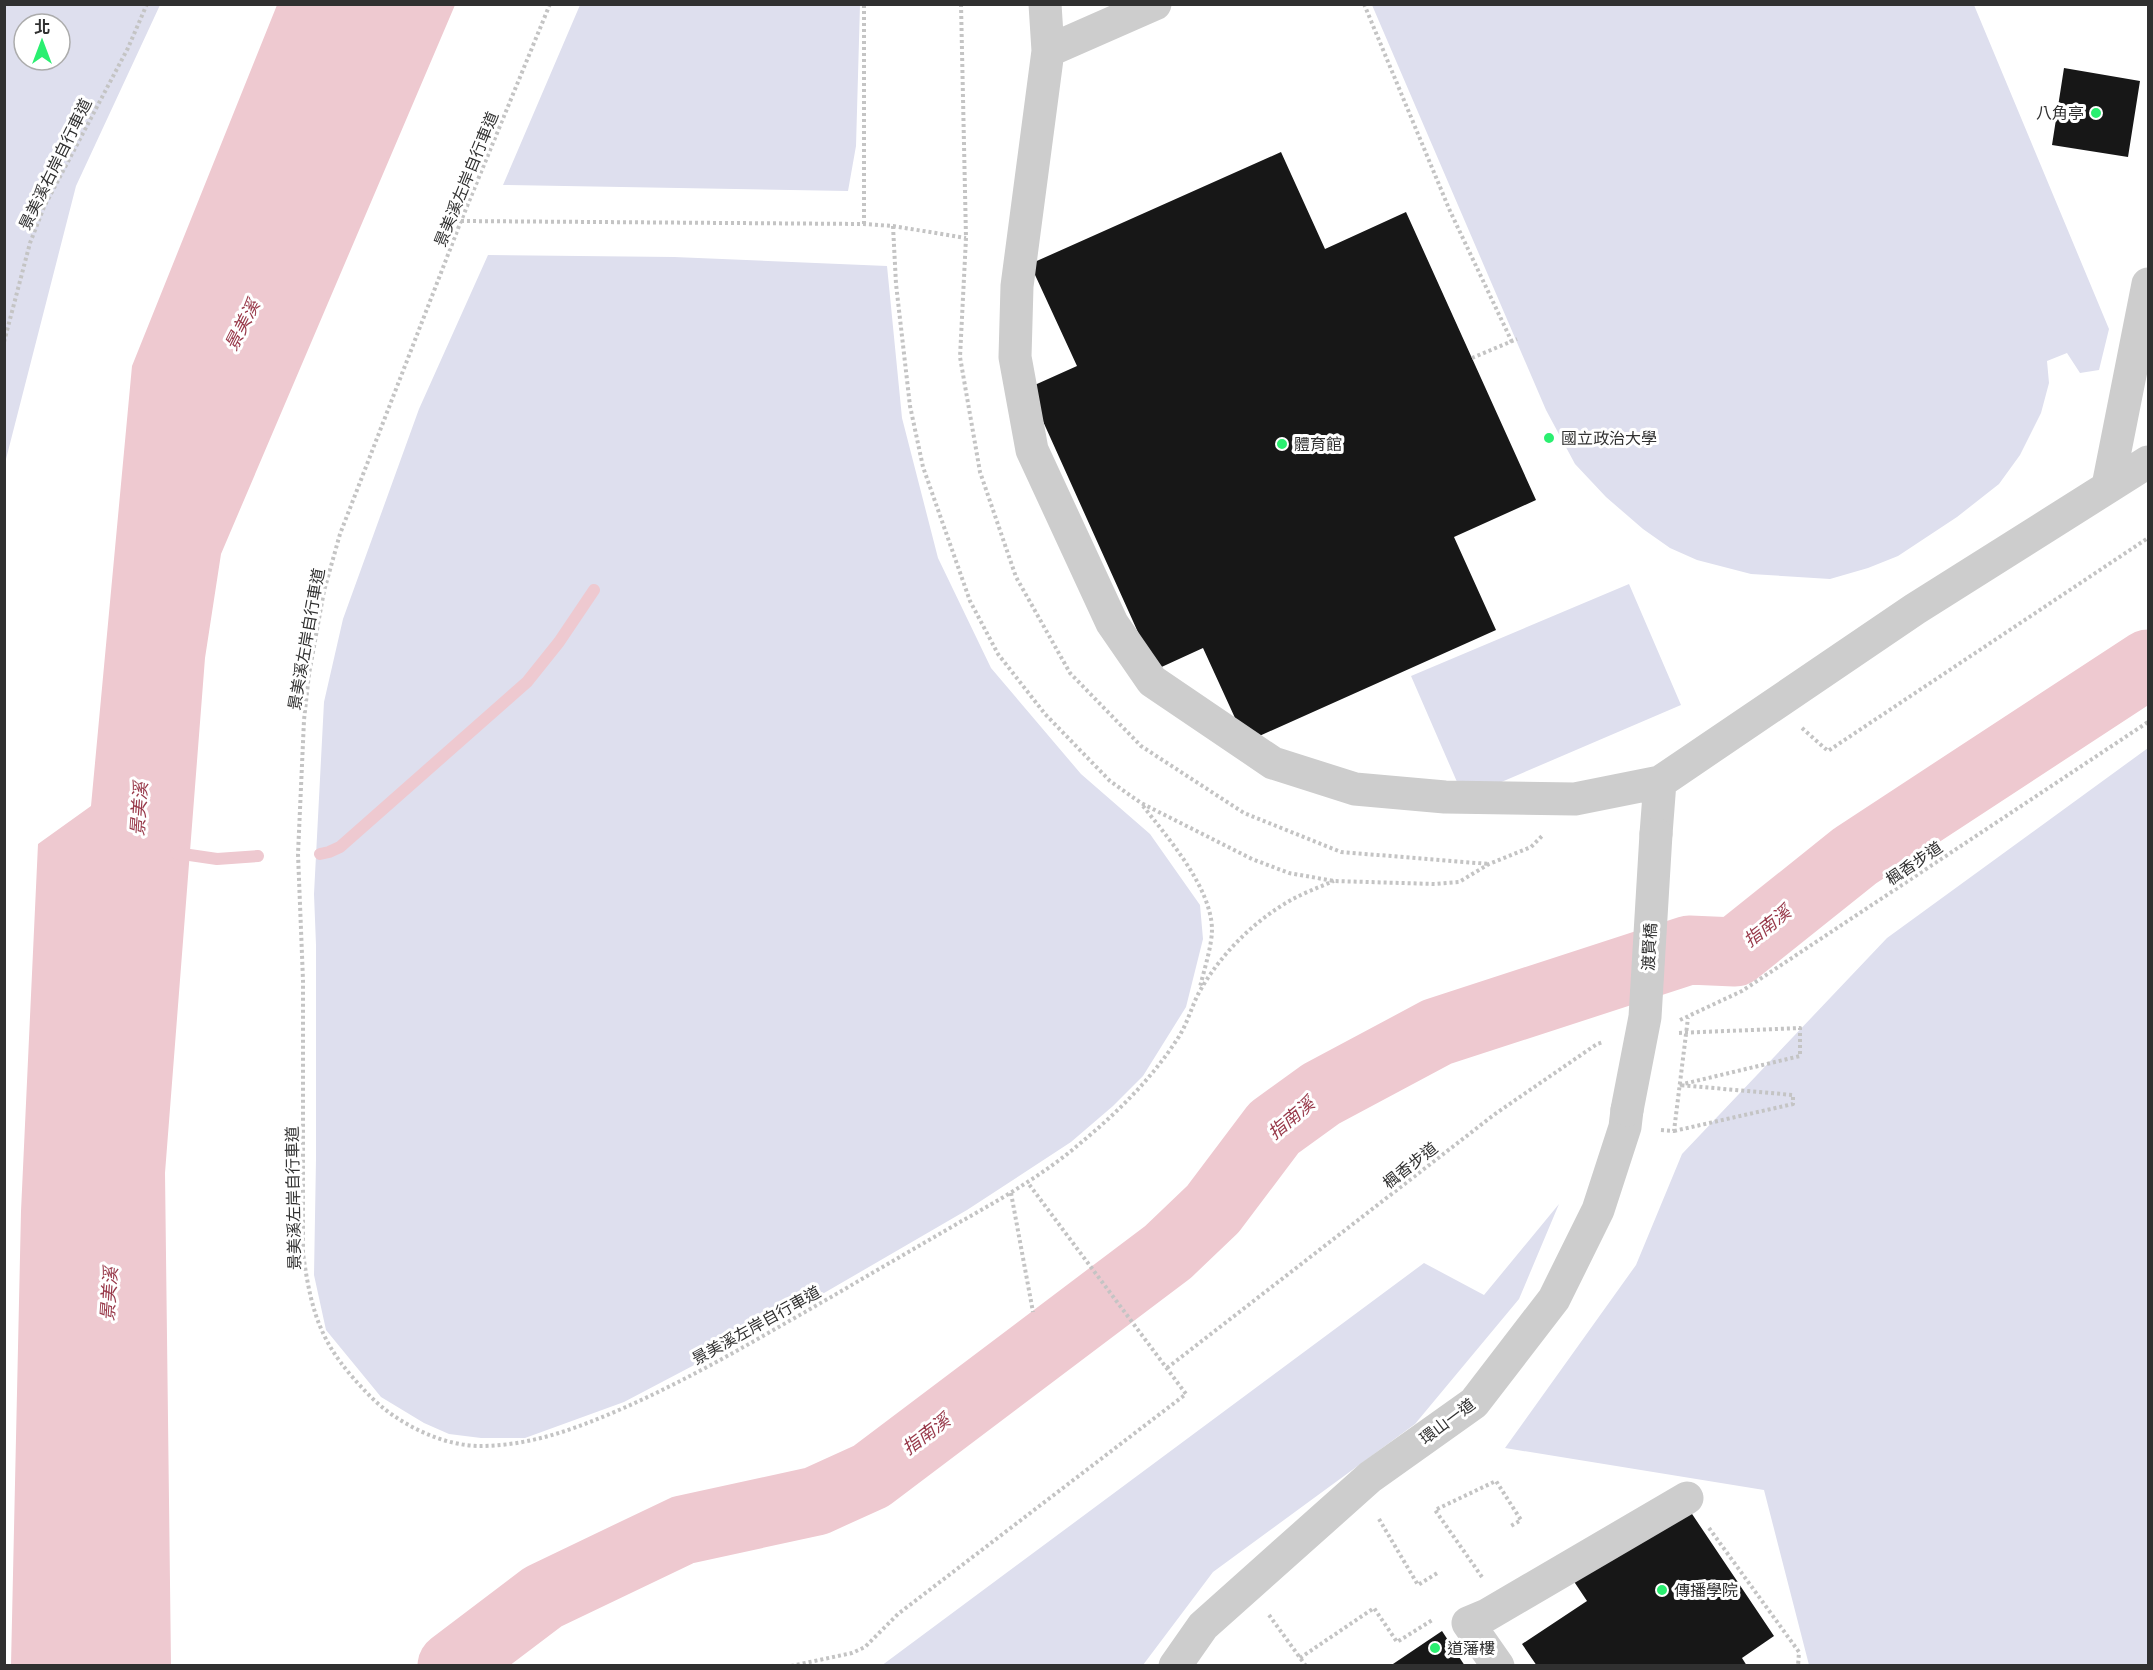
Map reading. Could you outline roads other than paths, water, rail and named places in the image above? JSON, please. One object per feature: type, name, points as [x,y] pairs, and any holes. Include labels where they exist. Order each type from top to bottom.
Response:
[{"type":"lane","points":[[1045,4],[1048,51],[1017,286],[1016,357],[1032,450],[1112,623],[1152,681],[1273,763],[1355,789],[1445,797],[1575,800],[1660,782],[1915,609],[2148,462]]},
{"type":"lane","points":[[1048,51],[1155,4]]},
{"type":"lane","points":[[2108,486],[2148,284]]},
{"type":"lane","name":"渡賢橋","points":[[1626,1119],[1645,1017],[1660,782]]},
{"type":"lane","name":"環山一道","points":[[1175,1665],[1203,1626],[1370,1477],[1474,1403],[1554,1299],[1598,1210],[1626,1119]]},
{"type":"lane","points":[[1498,1665],[1468,1623],[1487,1615],[1688,1498]]},
{"type":"water","name":"景美溪","points":[[277,5],[455,5],[221,554],[205,658],[165,1173],[171,1665],[11,1665],[21,1211],[38,844],[91,806],[132,366]]},
{"type":"waterway","points":[[320,854],[340,847],[527,682],[559,642],[594,590]]},
{"type":"waterway","name":"指南溪","points":[[452,1666],[543,1597],[683,1530],[816,1501],[871,1476],[1168,1252],[1213,1209],[1274,1128],[1321,1094],[1437,1032],[1689,950],[1735,952],[1855,856],[2148,664]]},
{"type":"waterway","points":[[176,853],[217,859],[258,856]]},
{"type":"place","name":"八角亭","points":[[2096,113]]},
{"type":"place","name":"國立政治大學","points":[[1549,438]]},
{"type":"place","name":"體育館","points":[[1282,444]]},
{"type":"place","name":"傳播學院","points":[[1662,1590]]},
{"type":"place","name":"道藩樓","points":[[1435,1648]]}]
